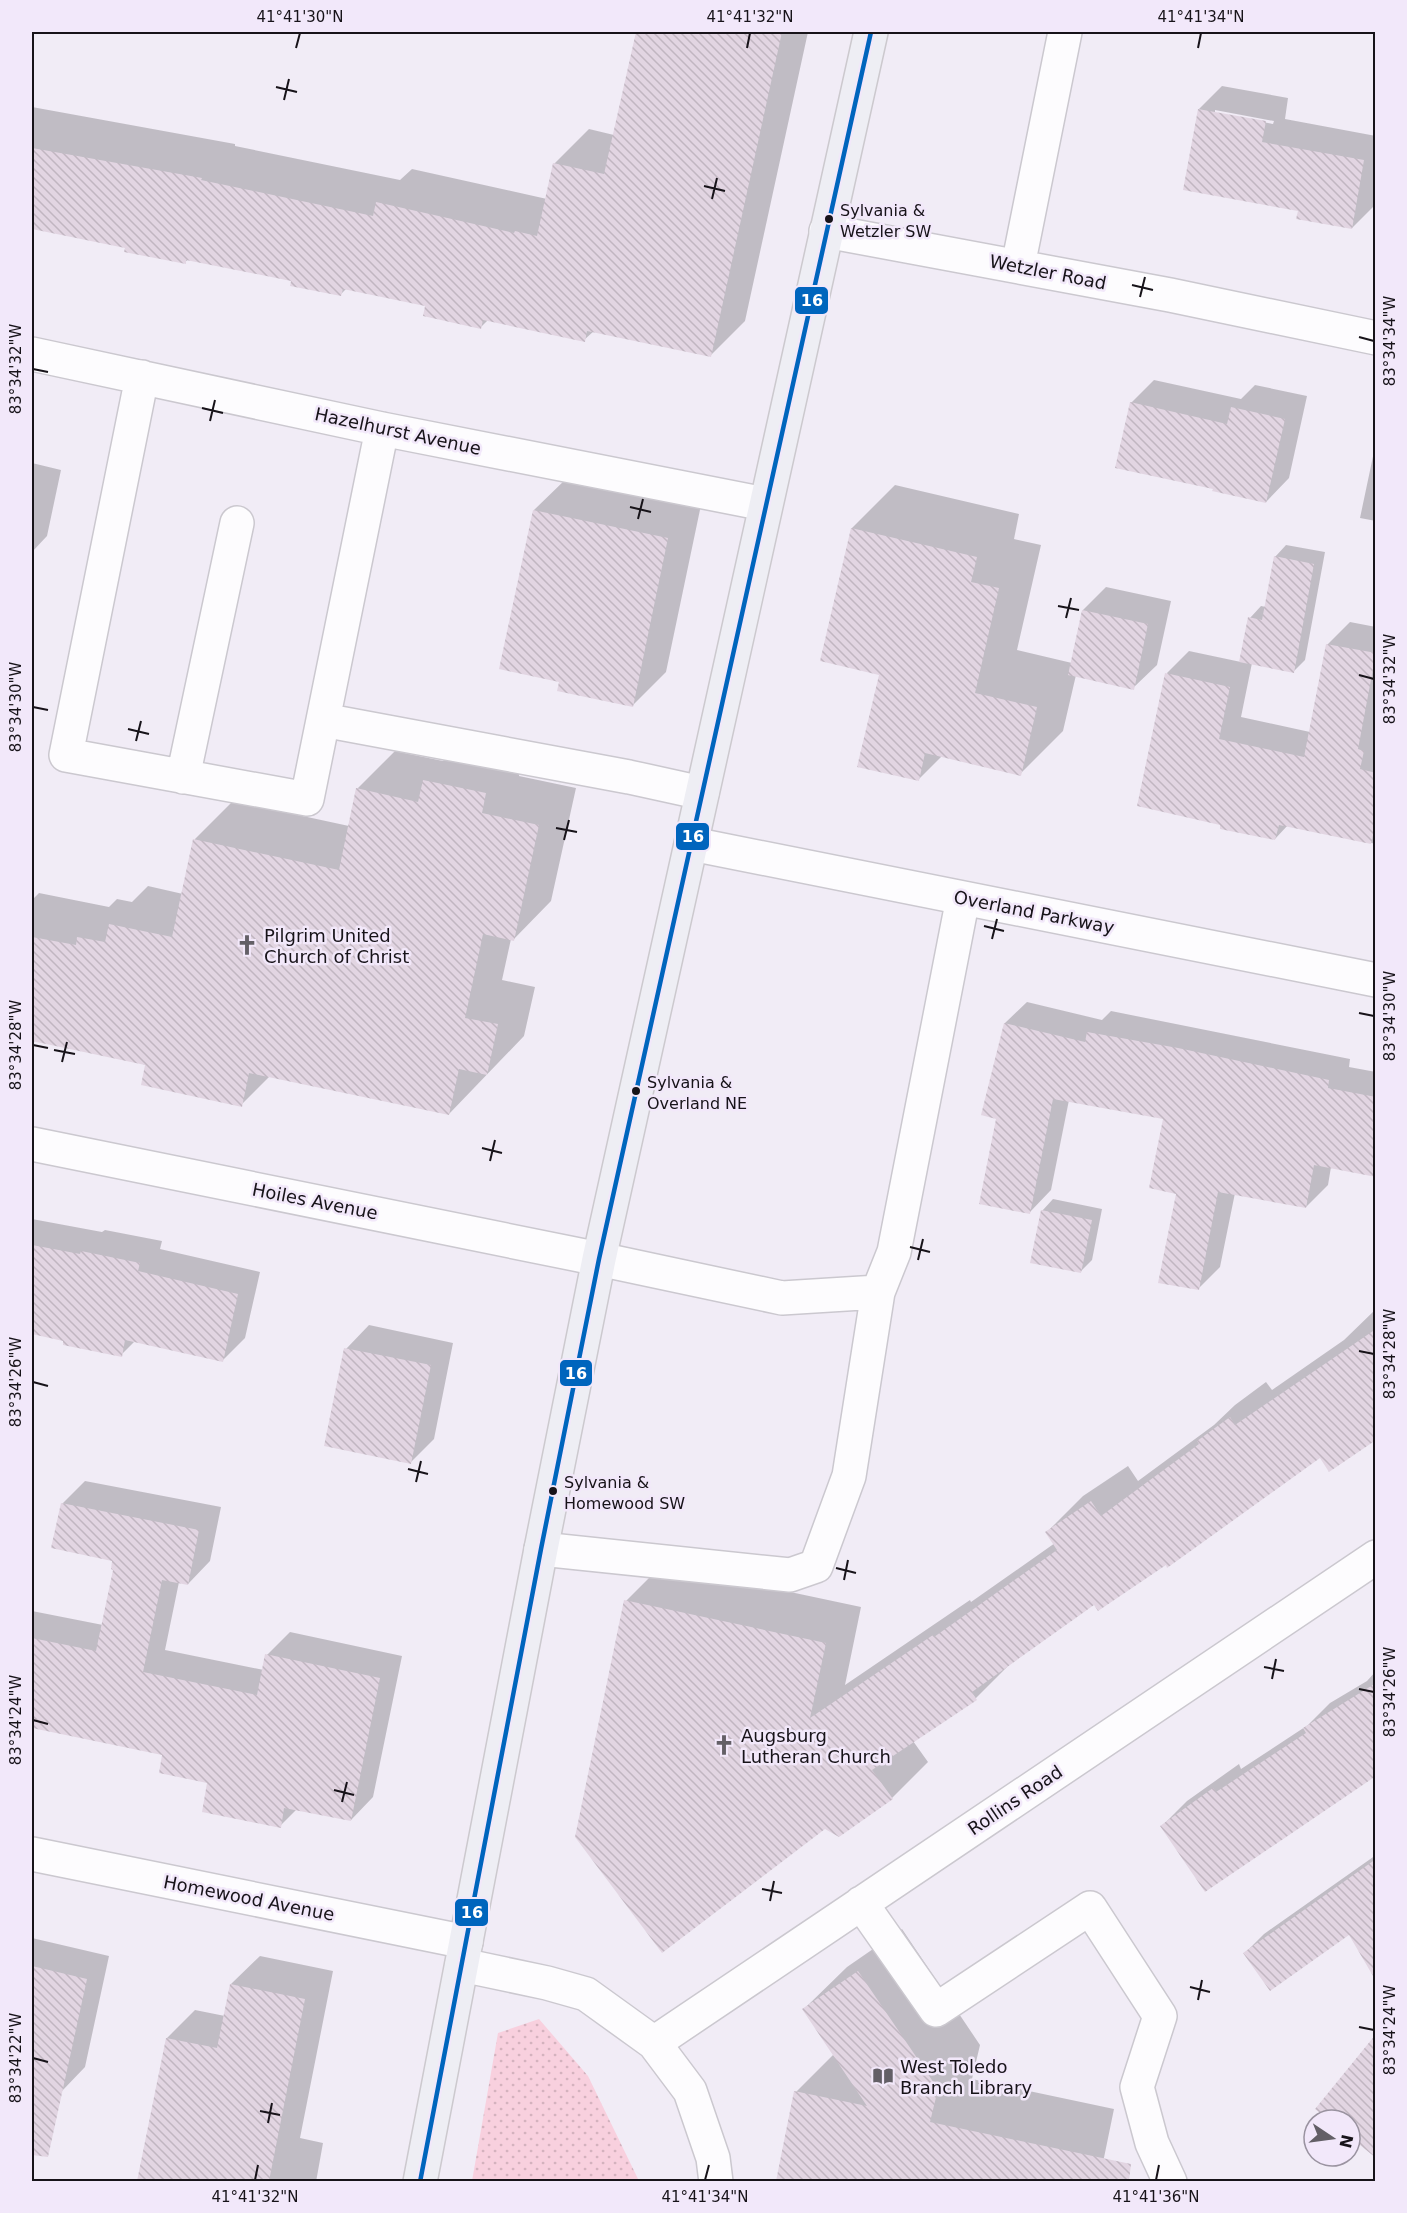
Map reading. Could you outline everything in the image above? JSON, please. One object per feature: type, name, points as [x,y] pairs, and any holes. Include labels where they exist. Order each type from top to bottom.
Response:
[{"type":"main road","points":[[420,2181],[540,1549],[598,1259],[871,32]]},
{"type":"street","points":[[1017,266],[1065,32]]},
{"type":"street","name":"Wetzler Road","points":[[826,231],[1017,266],[1376,338]]},
{"type":"street","name":"Hazelhurst Avenue","points":[[32,354],[382,429],[765,504]]},
{"type":"street","points":[[142,377],[66,755],[307,799],[382,429]]},
{"type":"street","points":[[183,777],[237,523]]},
{"type":"street","points":[[323,720],[629,777],[702,793]]},
{"type":"street","name":"Overland Parkway","points":[[692,844],[1376,980]]},
{"type":"street","points":[[540,1549],[790,1575],[816,1566],[849,1476],[878,1292],[894,1252],[963,898]]},
{"type":"street","name":"Hoiles Avenue","points":[[32,1144],[782,1298],[878,1292]]},
{"type":"street","name":"Rollins Road","points":[[654,2043],[1376,1557]]},
{"type":"street","name":"Homewood Avenue","points":[[32,1854],[464,1953],[536,1980],[586,1994],[654,2043],[690,2091],[713,2158],[716,2181]]},
{"type":"street","points":[[861,1903],[936,2010],[1090,1908],[1160,2016],[1137,2087],[1152,2143],[1170,2181]]},
{"type":"shaded area","points":[[539,2019],[588,2076],[639,2181],[472,2181],[498,2033]]},
{"type":"building","points":[[636,32],[782,32],[711,357],[587,331],[585,342],[483,320],[481,329],[423,316],[425,306],[343,289],[341,296],[290,286],[291,281],[186,260],[186,264],[124,252],[125,248],[32,229],[32,148],[202,178],[201,180],[373,216],[376,202],[514,233],[515,231],[537,236],[553,163],[604,174]]},
{"type":"building","points":[[1198,109],[1266,121],[1262,142],[1364,160],[1352,229],[1296,219],[1298,211],[1183,190]]},
{"type":"building","points":[[1130,402],[1227,424],[1231,407],[1285,419],[1266,503],[1115,468]]},
{"type":"building","points":[[533,510],[668,538],[633,707],[557,691],[559,682],[499,669]]},
{"type":"building","points":[[851,528],[977,557],[971,582],[999,588],[975,693],[1037,707],[1021,776],[925,753],[919,781],[857,767],[879,675],[820,661]]},
{"type":"building","points":[[1274,556],[1314,564],[1294,673],[1239,662],[1248,617],[1262,620]]},
{"type":"building","points":[[1082,610],[1148,624],[1134,690],[1068,675]]},
{"type":"building","points":[[1326,644],[1376,653],[1358,749],[1364,751],[1360,769],[1376,773],[1376,822],[1371,844],[1279,825],[1275,840],[1220,829],[1220,825],[1137,806],[1165,673],[1230,687],[1219,739],[1304,757]]},
{"type":"building","name":"Pilgrim United Church of Christ","points":[[423,780],[486,793],[482,813],[539,825],[514,941],[483,934],[465,1018],[498,1024],[487,1075],[459,1069],[449,1115],[249,1073],[242,1107],[141,1085],[145,1065],[32,1041],[32,937],[76,945],[77,937],[105,942],[109,924],[172,937],[193,839],[339,870],[356,788],[418,802]]},
{"type":"building","points":[[1004,1023],[1085,1042],[1087,1032],[1178,1048],[1329,1080],[1328,1088],[1376,1097],[1376,1177],[1314,1165],[1306,1208],[1218,1192],[1199,1290],[1158,1283],[1176,1194],[1149,1188],[1163,1119],[1053,1099],[1030,1214],[979,1204],[996,1119],[981,1115]]},
{"type":"building","points":[[1041,1210],[1092,1220],[1081,1273],[1030,1263]]},
{"type":"building","points":[[32,1245],[80,1254],[81,1251],[140,1263],[138,1271],[238,1294],[223,1362],[125,1340],[122,1357],[63,1345],[63,1341],[32,1334]]},
{"type":"building","points":[[1376,1329],[1376,1440],[1329,1472],[1320,1458],[1167,1568],[1166,1565],[1098,1611],[1094,1605],[972,1692],[977,1700],[872,1770],[893,1799],[839,1837],[825,1829],[662,1953],[575,1837],[624,1600],[826,1643],[810,1718],[933,1635],[934,1637],[1057,1550],[1045,1532],[1091,1501],[1101,1516],[1199,1444],[1197,1441],[1230,1417],[1235,1425]]},
{"type":"building","points":[[344,1348],[431,1365],[411,1464],[324,1446]]},
{"type":"building","points":[[61,1503],[199,1530],[188,1585],[162,1580],[143,1672],[257,1695],[265,1654],[380,1678],[351,1821],[284,1808],[281,1828],[202,1812],[207,1783],[159,1773],[162,1755],[32,1728],[32,1638],[96,1651],[113,1570],[111,1569],[112,1561],[51,1548]]},
{"type":"building","points":[[1376,1683],[1376,1776],[1205,1892],[1160,1826],[1213,1788],[1216,1792],[1306,1733],[1303,1728]]},
{"type":"building","points":[[1376,1859],[1376,1981],[1349,1935],[1270,1991],[1243,1953]]},
{"type":"building","points":[[32,1966],[87,1979],[48,2157],[32,2155]]},
{"type":"building","name":"West Toledo Branch Library","points":[[858,1971],[938,2089],[930,2122],[1131,2164],[1129,2181],[776,2181],[794,2091],[867,2106],[802,2009]]},
{"type":"building","points":[[230,1984],[305,1999],[269,2181],[137,2181],[166,2038],[217,2048]]},
{"type":"building","points":[[1376,2034],[1376,2158],[1362,2147],[1362,2108],[1316,2108]]},
{"type":"transit line","name":"16","points":[[420,2182],[599,1259],[871,32]]},
{"type":"place","name":"Sylvania & Wetzler SW","points":[[829,219]]},
{"type":"place","name":"Pilgrim United Church of Christ","points":[[247,945]]},
{"type":"place","name":"Sylvania & Overland NE","points":[[636,1091]]},
{"type":"place","name":"Sylvania & Homewood SW","points":[[553,1491]]},
{"type":"place","name":"Augsburg Lutheran Church","points":[[724,1745]]},
{"type":"place","name":"West Toledo Branch Library","points":[[883,2076]]}]
